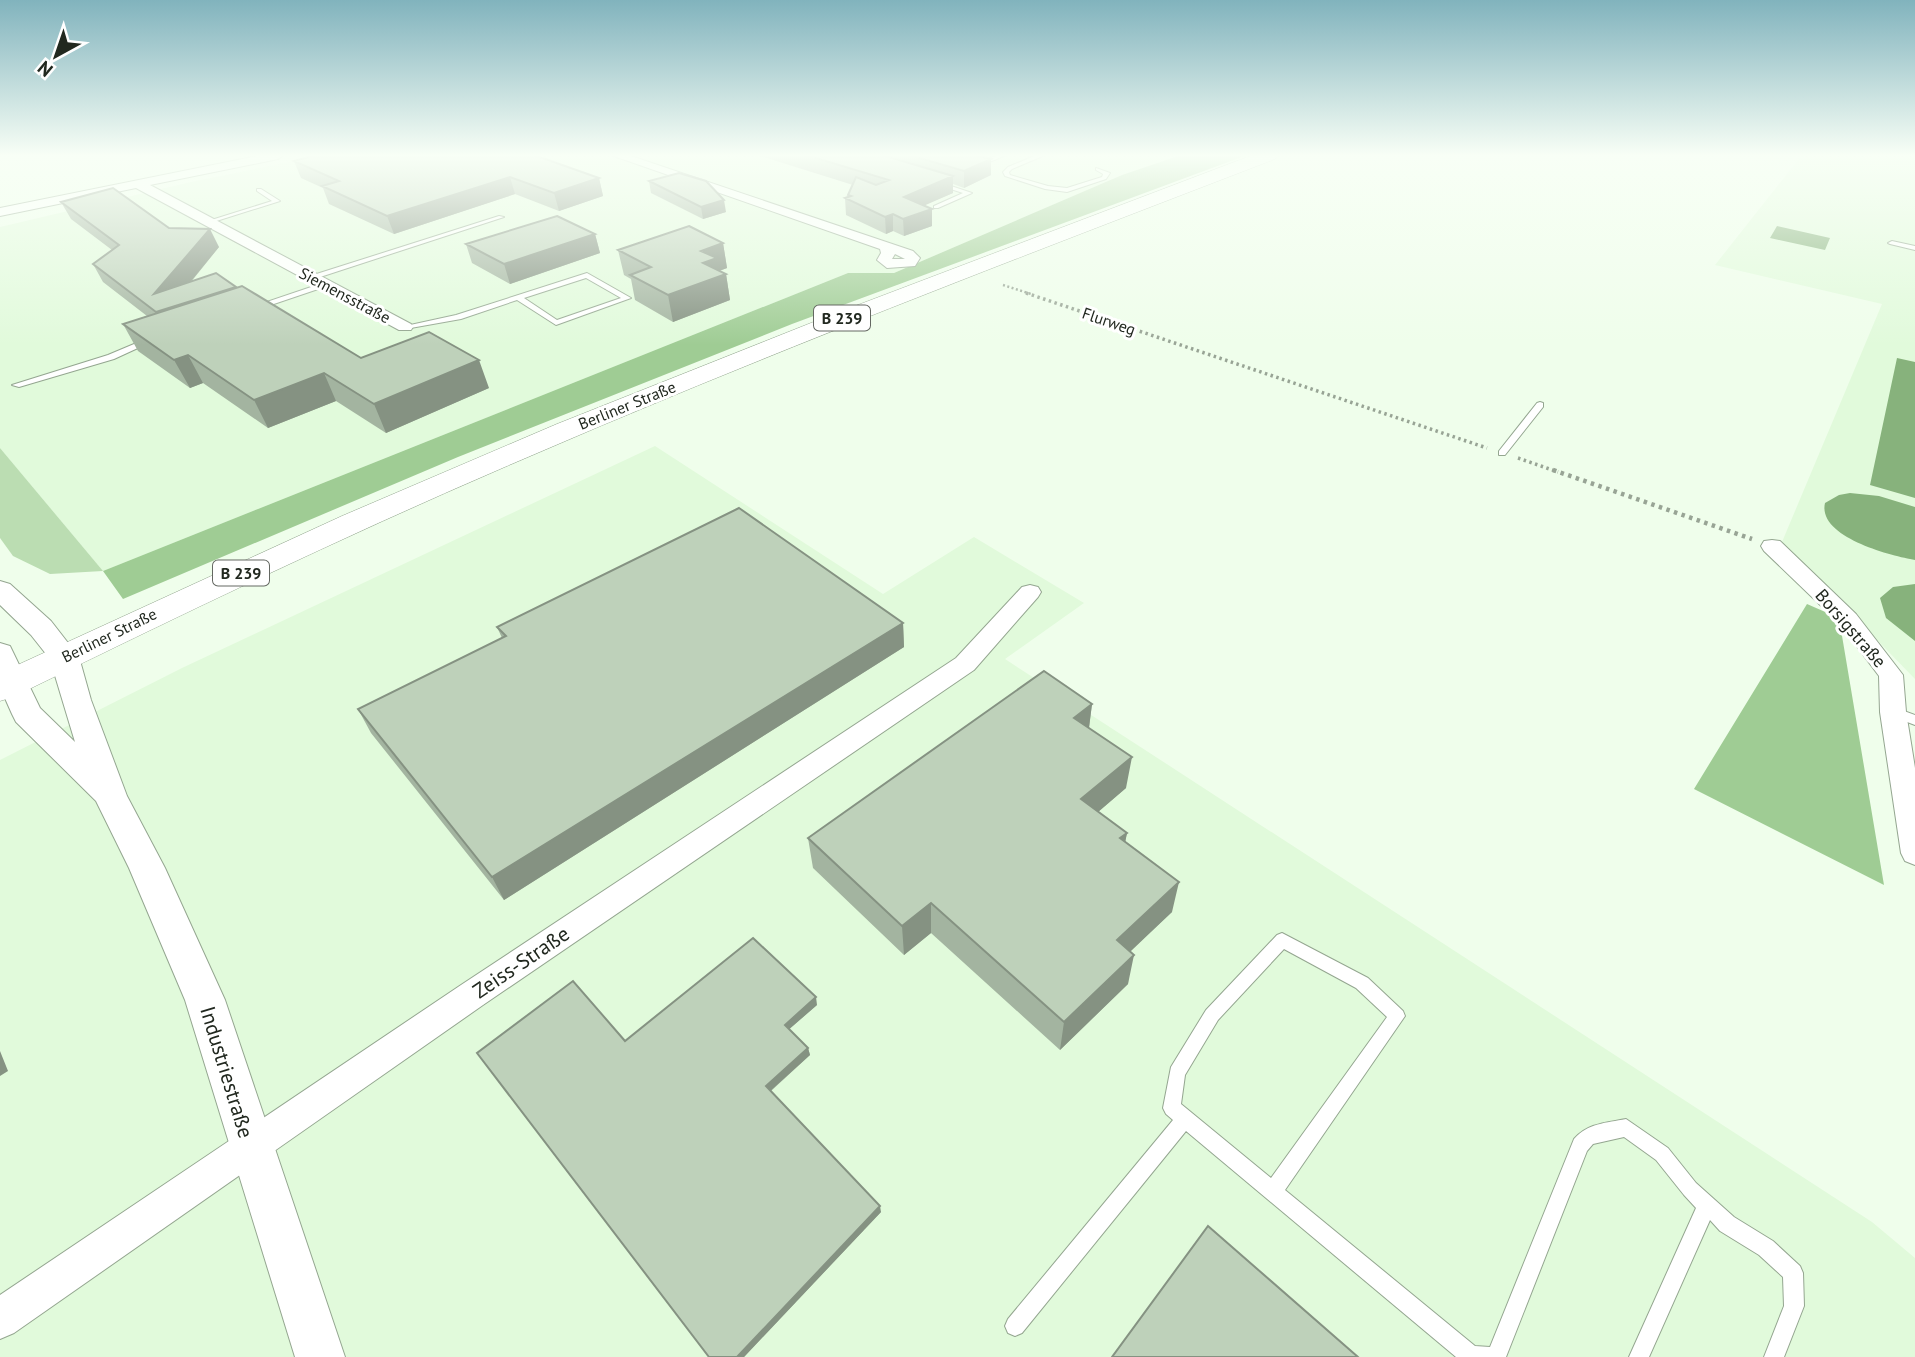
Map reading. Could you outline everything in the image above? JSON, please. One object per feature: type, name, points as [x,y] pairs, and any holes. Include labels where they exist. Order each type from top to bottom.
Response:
[{"type":"main road","name":"Berliner Straße","points":[[4,675],[64,657],[296,548],[564,431],[842,318],[1103,218]]},
{"type":"street","name":"Siemensstraße","points":[[201,218],[405,327]]},
{"type":"street","points":[[802,218],[886,247]]},
{"type":"street","name":"Borsigstraße","points":[[1772,546],[1848,619],[1891,675],[1904,716],[1915,853]]},
{"type":"street","name":"Industriestraße","points":[[0,590],[41,628],[64,657],[76,700],[110,796],[147,868],[205,1000],[320,1357]]},
{"type":"street","name":"Zeiss-Straße","points":[[0,1319],[965,664],[1030,592]]},
{"type":"street","name":"Industriestraße","points":[[4,675],[27,714],[110,796]]},
{"type":"lane","points":[[208,222],[220,218]]},
{"type":"lane","points":[[311,277],[497,218]]},
{"type":"lane","points":[[1892,243],[1915,248]]},
{"type":"lane","points":[[405,327],[458,317],[587,275],[627,299],[556,323],[519,298]]},
{"type":"lane","points":[[242,311],[326,285]]},
{"type":"lane","points":[[16,385],[111,357],[155,338]]},
{"type":"lane","points":[[1502,453],[1540,405]]},
{"type":"lane","points":[[1273,1191],[1397,1016],[1362,983],[1282,940],[1212,1015],[1177,1073],[1172,1108],[1471,1356],[1496,1357],[1580,1145],[1588,1136],[1626,1128],[1662,1154],[1690,1189],[1727,1224],[1766,1248],[1793,1272],[1794,1306],[1774,1357]]},
{"type":"lane","points":[[1015,1325],[1185,1119]]},
{"type":"lane","points":[[1639,1357],[1707,1205]]},
{"type":"path","name":"Flurweg","points":[[1003,285],[1215,357]]},
{"type":"shaded area","points":[[37,218],[1021,218],[894,273],[848,273],[103,571],[0,448],[0,227]]},
{"type":"shaded area","points":[[1021,218],[1077,218],[792,324],[458,457],[123,599],[103,571],[848,273],[894,273]]},
{"type":"shaded area","points":[[1752,218],[1915,218],[1915,679],[1782,542],[1882,304],[1715,265]]},
{"type":"shaded area","points":[[1777,226],[1830,238],[1825,250],[1770,238]]},
{"type":"shaded area","points":[[1897,358],[1915,362],[1915,498],[1870,485]]},
{"type":"shaded area","points":[[655,446],[883,594],[974,537],[1084,603],[1005,659],[1872,1222],[1915,1258],[1915,1357],[0,1357],[0,760],[182,668]]},
{"type":"shaded area","points":[[0,448],[103,571],[50,574],[13,556],[0,538]]},
{"type":"shaded area","points":[[1850,493],[1879,496],[1915,507],[1915,560],[1858,543],[1832,526],[1826,515],[1825,503],[1839,495]]},
{"type":"shaded area","points":[[1915,584],[1915,641],[1886,618],[1880,598],[1893,587]]},
{"type":"shaded area","points":[[1807,604],[1839,618],[1884,885],[1694,789]]},
{"type":"building","points":[[83,218],[155,218],[169,228],[210,229],[154,294],[216,273],[236,287],[156,312],[93,264],[119,245]]},
{"type":"building","points":[[549,218],[562,218],[595,234],[504,264],[466,244]]},
{"type":"building","points":[[689,226],[723,243],[701,251],[717,258],[703,263],[726,274],[668,295],[630,275],[651,267],[618,250]]},
{"type":"building","points":[[242,286],[361,358],[429,332],[479,360],[374,404],[324,373],[254,400],[188,355],[174,360],[123,324]]},
{"type":"building","points":[[739,508],[903,623],[492,877],[358,709],[506,636],[497,627]]},
{"type":"building","points":[[1044,671],[1092,704],[1074,718],[1132,757],[1081,799],[1127,833],[1120,838],[1179,882],[1117,940],[1134,955],[1064,1022],[931,903],[902,926],[808,838]]},
{"type":"building","points":[[753,938],[816,997],[785,1025],[808,1048],[766,1086],[880,1206],[737,1357],[709,1357],[477,1053],[573,981],[625,1041]]},
{"type":"building","points":[[1208,1226],[1358,1357],[1112,1357]]}]
